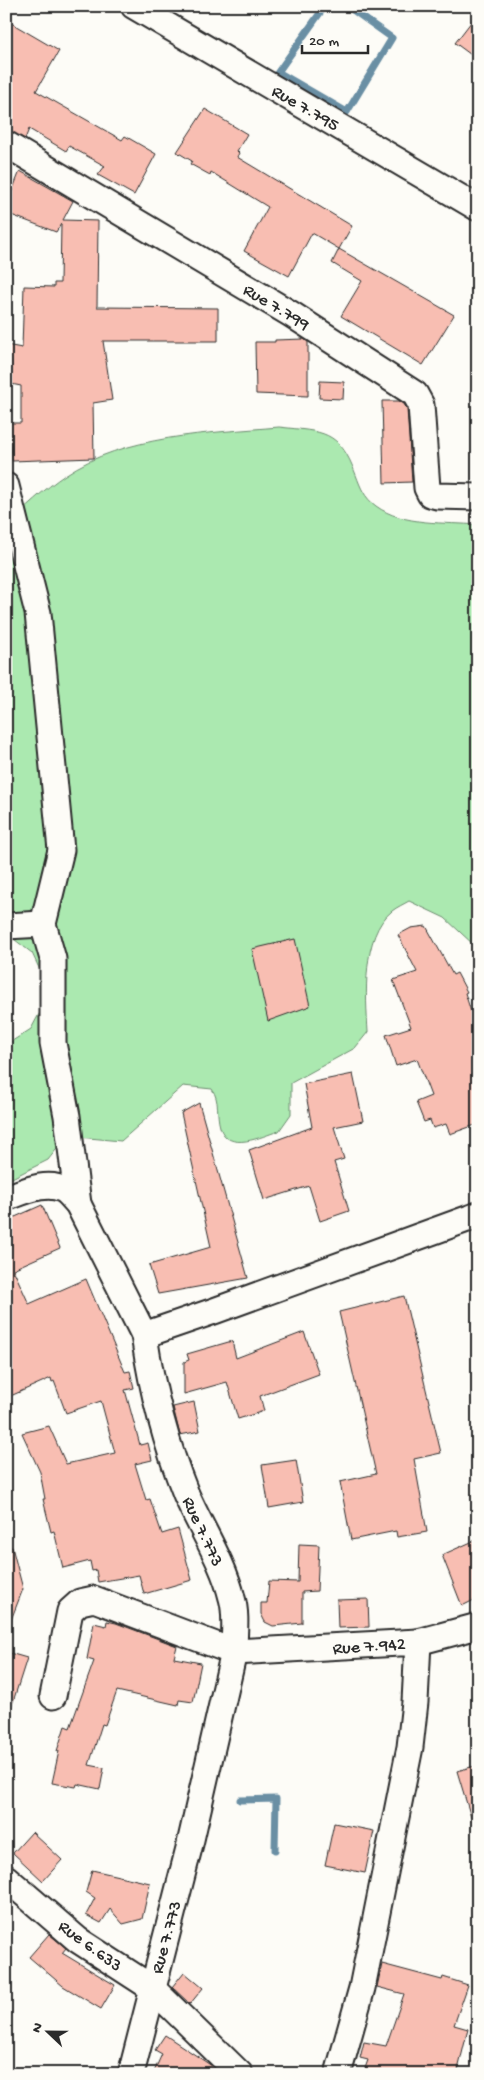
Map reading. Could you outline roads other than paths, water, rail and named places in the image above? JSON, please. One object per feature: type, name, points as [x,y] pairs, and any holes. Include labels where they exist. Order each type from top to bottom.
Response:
[{"type":"street","name":"Rue 7.795","points":[[134,6],[478,208]]},
{"type":"street","name":"Rue 7.799","points":[[6,144],[291,314],[415,394],[421,405],[426,488],[430,494],[437,496],[478,497]]},
{"type":"street","points":[[6,486],[38,613],[61,850],[43,924],[53,960],[53,1043],[66,1116],[78,1204]]},
{"type":"street","points":[[6,926],[43,924]]},
{"type":"street","points":[[6,1198],[31,1189],[53,1185],[65,1190],[78,1204]]},
{"type":"street","name":"Rue 7.773","points":[[78,1204],[144,1335],[150,1379],[167,1442],[187,1495],[214,1549],[232,1599],[235,1619],[234,1652],[190,1844],[131,2074]]},
{"type":"street","points":[[144,1335],[214,1312],[478,1215]]},
{"type":"street","name":"Rue 7.942","points":[[53,1696],[70,1611],[80,1602],[94,1599],[234,1652],[418,1642],[415,1702],[410,1747],[362,1988],[338,2074]]},
{"type":"street","points":[[418,1642],[478,1626]]},
{"type":"street","name":"Rue 6.633","points":[[6,1878],[78,1940],[152,1988],[240,2074]]},
{"type":"waterway","points":[[325,6],[278,72],[347,112],[392,38],[347,6]]},
{"type":"waterway","points":[[240,1800],[276,1799],[275,1850]]}]
